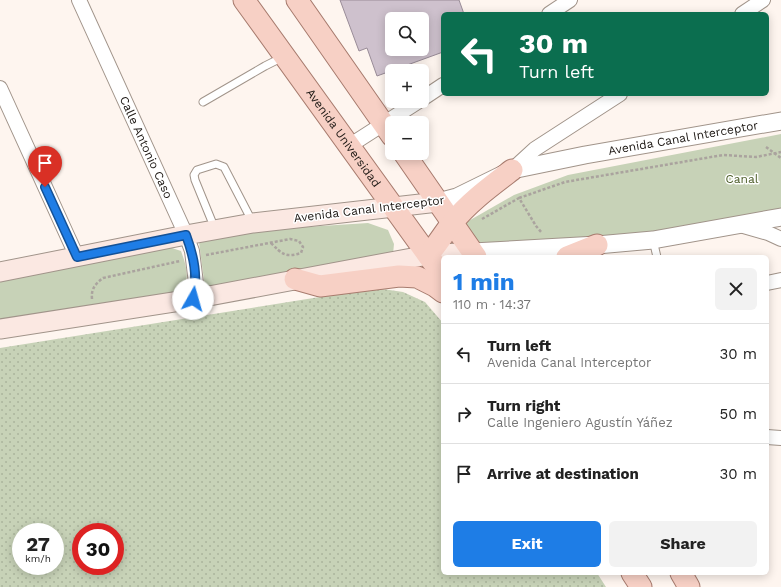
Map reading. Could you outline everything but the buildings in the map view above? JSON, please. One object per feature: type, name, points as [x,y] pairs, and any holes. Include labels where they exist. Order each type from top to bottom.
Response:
[{"type":"main road","name":"Avenida Universidad","points":[[244,0],[441,273]]},
{"type":"main road","points":[[297,0],[385,126]]},
{"type":"main road","points":[[409,160],[474,254]]},
{"type":"main road","points":[[428,255],[452,223],[488,187],[512,170]]},
{"type":"main road","name":"Avenida Canal Interceptor","points":[[0,272],[215,229],[253,223],[438,202]]},
{"type":"main road","points":[[572,255],[597,245]]},
{"type":"main road","points":[[0,329],[193,299],[428,255],[474,254]]},
{"type":"main road","points":[[295,279],[320,286],[399,276],[417,277],[441,290]]},
{"type":"main road","points":[[633,575],[641,587]]},
{"type":"main road","points":[[682,575],[690,587]]},
{"type":"street","name":"Calle Antonio Caso","points":[[79,0],[186,235],[192,251],[196,283],[193,299]]},
{"type":"street","points":[[552,12],[570,0]]},
{"type":"street","points":[[745,12],[763,0]]},
{"type":"street","points":[[429,94],[441,86]]},
{"type":"street","points":[[0,88],[77,257]]},
{"type":"street","points":[[512,170],[535,149],[617,96]]},
{"type":"street","points":[[403,116],[412,108]]},
{"type":"street","name":"Avenida Canal Interceptor","points":[[438,202],[457,197],[512,170],[585,155],[781,121]]},
{"type":"street","points":[[349,146],[385,131]]},
{"type":"street","points":[[474,254],[653,240],[781,217]]},
{"type":"street","points":[[739,225],[768,233],[781,239]]},
{"type":"street","points":[[769,283],[781,280]]},
{"type":"street","points":[[769,437],[781,438]]},
{"type":"lane","points":[[203,102],[284,56]]},
{"type":"lane","points":[[215,229],[194,175],[197,170],[216,164],[224,167],[241,203],[253,223]]},
{"type":"lane","points":[[653,240],[657,255]]},
{"type":"path","points":[[766,147],[781,158]]},
{"type":"path","points":[[480,220],[519,198],[573,180],[723,155],[756,157],[781,152]]},
{"type":"path","points":[[519,198],[536,226],[545,236]]},
{"type":"path","points":[[202,256],[271,242],[290,239],[299,241],[303,247],[301,253],[292,256],[282,254],[271,242]]},
{"type":"path","points":[[92,301],[91,295],[94,285],[103,278],[179,261]]},
{"type":"green space","name":"Canal","points":[[781,134],[781,211],[594,244],[481,251],[465,223],[514,195],[568,175]]},
{"type":"green space","points":[[368,223],[388,230],[394,244],[393,254],[205,288],[199,242],[259,230]]},
{"type":"green space","points":[[169,247],[181,251],[185,262],[187,277],[181,293],[0,321],[0,280]]},
{"type":"green space","points":[[376,288],[403,292],[425,302],[441,321],[441,575],[598,575],[606,587],[0,587],[0,348]]},
{"type":"route","points":[[45,187],[77,257],[186,235],[192,251],[196,283],[193,299]]}]
